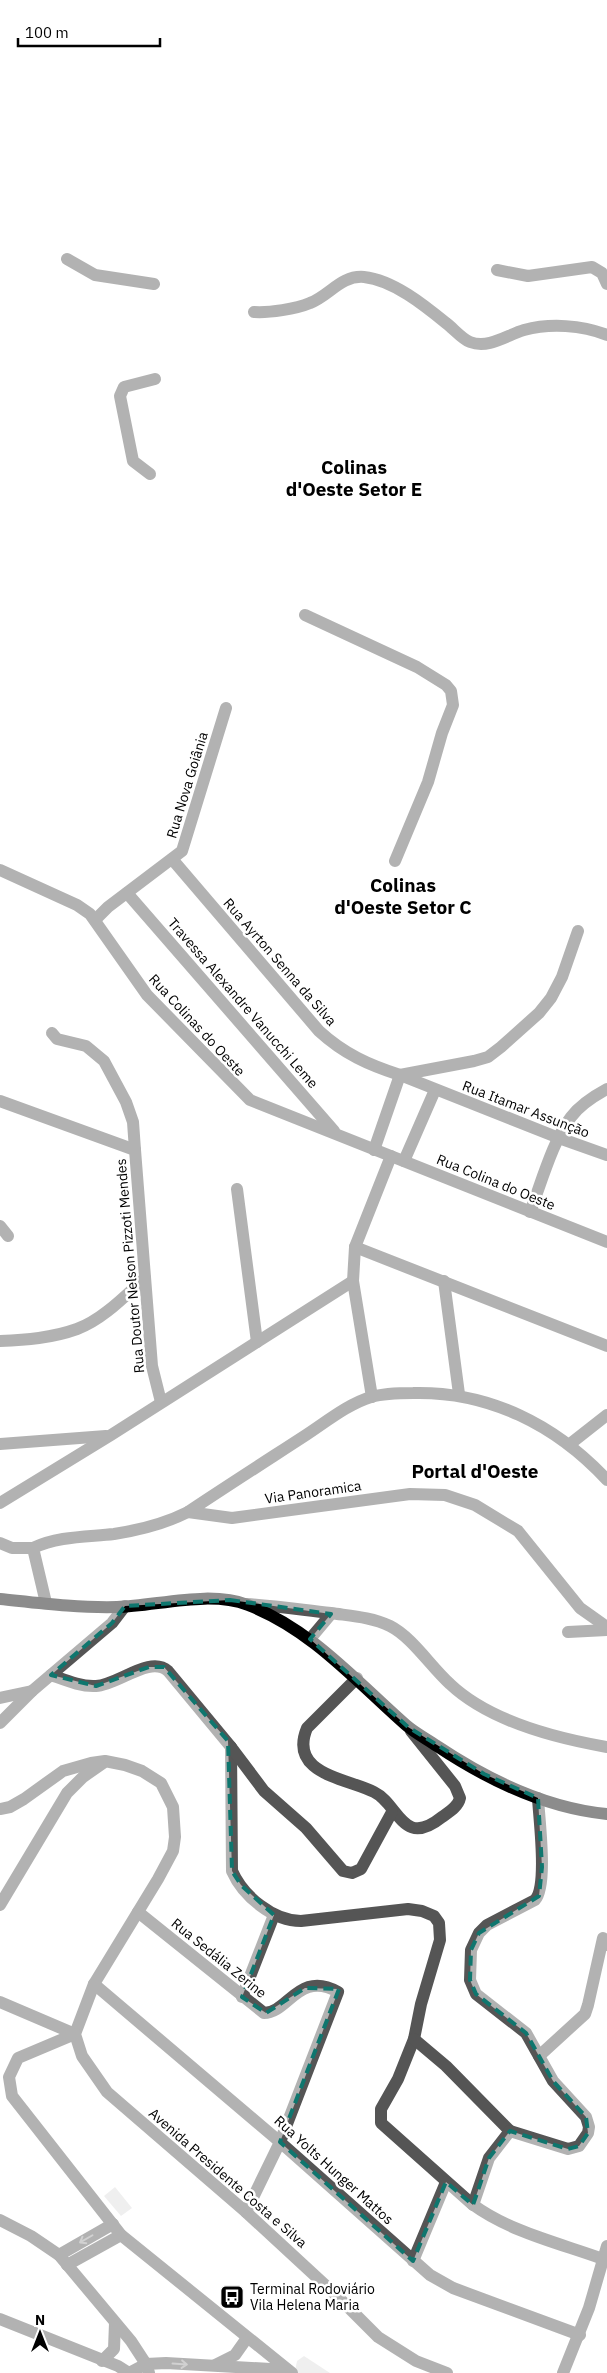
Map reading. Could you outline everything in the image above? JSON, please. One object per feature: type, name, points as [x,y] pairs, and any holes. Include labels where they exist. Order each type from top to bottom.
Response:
[{"type":"main road","points":[[0,1599],[125,1606],[216,1599],[247,1604],[269,1614],[310,1639],[357,1678],[408,1727],[484,1774],[538,1798],[583,1810],[607,1814]]},
{"type":"street","points":[[66,259],[95,275],[154,284]]},
{"type":"street","points":[[497,270],[528,276],[592,267],[602,273],[607,284]]},
{"type":"street","points":[[254,312],[266,313],[310,303],[345,280],[364,277],[391,286],[428,308],[469,342],[484,344],[525,330],[543,328],[590,329],[607,335]]},
{"type":"street","points":[[150,474],[133,461],[120,396],[124,387],[155,379]]},
{"type":"street","points":[[305,615],[417,667],[446,685],[451,691],[453,705],[442,733],[428,782],[395,861]]},
{"type":"street","name":"Rua Nova Goiânia","points":[[96,920],[108,907],[182,851],[226,708]]},
{"type":"street","name":"Rua Ayrton Senna da Silva","points":[[172,859],[319,1031],[335,1046],[353,1058],[435,1090]]},
{"type":"street","name":"Rua Colinas do Oeste","points":[[0,870],[77,905],[96,920],[103,934],[147,995],[240,1092],[261,1106],[336,1133],[374,1150]]},
{"type":"street","name":"Travessa Alexandre Vanucchi Leme","points":[[127,893],[336,1133]]},
{"type":"street","points":[[374,1150],[400,1075],[488,1057],[539,1013],[551,998],[562,977],[578,931]]},
{"type":"street","points":[[52,1033],[57,1039],[86,1046],[104,1061],[126,1102],[133,1122],[135,1150]]},
{"type":"street","points":[[530,1212],[559,1138],[571,1117],[591,1098],[607,1089]]},
{"type":"street","points":[[404,1161],[435,1090]]},
{"type":"street","name":"Rua Itamar Assunção","points":[[435,1090],[607,1155]]},
{"type":"street","name":"Rua Doutor Nelson Pizzoti Mendes","points":[[0,1101],[135,1150],[152,1366],[161,1402]]},
{"type":"street","name":"Rua Colina do Oeste","points":[[374,1150],[607,1242]]},
{"type":"street","points":[[372,1396],[353,1281],[355,1247],[391,1156]]},
{"type":"street","points":[[237,1189],[257,1342]]},
{"type":"street","points":[[355,1247],[607,1346]]},
{"type":"street","points":[[0,1341],[51,1336],[78,1329],[114,1305],[145,1278]]},
{"type":"street","points":[[0,1502],[111,1435],[353,1281]]},
{"type":"street","points":[[444,1281],[459,1394]]},
{"type":"street","points":[[0,1543],[12,1548],[33,1548],[52,1541],[114,1534],[156,1526],[188,1512],[344,1411],[372,1396],[389,1393],[428,1392],[459,1394],[507,1408],[570,1444],[587,1458],[607,1480]]},
{"type":"street","points":[[570,1444],[607,1415]]},
{"type":"street","points":[[0,1444],[111,1435]]},
{"type":"street","name":"Via Panoramica","points":[[188,1512],[232,1518],[410,1494],[445,1495],[475,1505],[518,1531],[580,1608],[607,1629]]},
{"type":"street","points":[[33,1548],[46,1603]]},
{"type":"street","points":[[247,1604],[279,1606],[364,1617],[393,1627],[448,1683],[477,1705],[550,1734],[607,1747]]},
{"type":"street","points":[[0,1723],[32,1691],[112,1623],[125,1606]]},
{"type":"street","points":[[310,1639],[331,1614]]},
{"type":"street","points":[[568,1632],[607,1629]]},
{"type":"street","points":[[51,1675],[67,1681],[96,1686],[110,1684],[149,1667],[164,1667],[231,1747],[264,1791],[306,1828],[343,1871],[355,1873],[361,1869],[392,1812]]},
{"type":"street","points":[[357,1678],[307,1728],[304,1737],[304,1754],[310,1763],[320,1771],[376,1793],[403,1824],[412,1827],[429,1825],[455,1807],[460,1798],[455,1786],[408,1727]]},
{"type":"street","points":[[0,1698],[32,1691]]},
{"type":"street","points":[[231,1747],[232,1870],[241,1885],[274,1915],[284,1920],[301,1921],[408,1909],[422,1911],[434,1916],[439,1923],[440,1940],[421,2004],[414,2039],[398,2079],[381,2109],[381,2123],[473,2205],[502,2223],[605,2252],[580,2334],[563,2373]]},
{"type":"street","points":[[0,1809],[10,1807],[64,1771],[79,1765],[105,1761],[125,1765],[154,1777],[161,1783],[173,1807],[175,1837],[172,1851],[138,1912],[94,1984],[75,2034],[18,2058],[9,2077],[6,2096],[121,2235],[290,2371]]},
{"type":"street","points":[[0,1905],[67,1793],[82,1777],[105,1761]]},
{"type":"street","points":[[414,2039],[446,2066],[510,2131],[568,2149],[580,2146],[588,2133],[589,2127],[586,2117],[553,2081],[526,2033],[476,1994],[470,1980],[470,1950],[478,1933],[539,1896],[542,1867],[538,1798]]},
{"type":"street","name":"Rua Sedália Zerine","points":[[138,1912],[242,1997],[266,2013],[271,2012],[304,1988],[321,1986],[338,1992],[280,2142]]},
{"type":"street","points":[[242,1997],[274,1915]]},
{"type":"street","points":[[539,2056],[584,2014],[588,2005],[603,1938],[607,1946]]},
{"type":"street","name":"Rua Yolts Hunger Mattos","points":[[94,1984],[280,2142],[413,2261],[440,2282],[580,2334]]},
{"type":"street","points":[[0,2002],[75,2034]]},
{"type":"street","name":"Avenida Presidente Costa e Silva","points":[[75,2034],[82,2056],[106,2092],[246,2212],[385,2342],[416,2361],[447,2373]]},
{"type":"street","points":[[473,2205],[489,2158],[510,2131]]},
{"type":"street","points":[[246,2212],[280,2142]]},
{"type":"street","points":[[413,2261],[446,2182]]},
{"type":"street","points":[[0,2220],[31,2236],[63,2260],[115,2324],[131,2340],[148,2369]]},
{"type":"street","points":[[63,2260],[113,2224]]},
{"type":"street","points":[[63,2260],[121,2235]]},
{"type":"street","points":[[0,2319],[129,2373],[166,2363],[290,2371]]},
{"type":"street","points":[[102,2361],[114,2348],[115,2324]]},
{"type":"street","points":[[213,2366],[235,2355],[247,2338]]},
{"type":"highlighted area","points":[[230,1600],[331,1614],[310,1639],[408,1727],[484,1774],[538,1798],[542,1867],[539,1896],[479,1933],[471,1950],[470,1980],[476,1994],[526,2033],[553,2081],[586,2117],[588,2133],[579,2146],[568,2149],[510,2131],[489,2158],[473,2205],[446,2182],[413,2261],[280,2142],[339,1989],[305,1988],[266,2013],[242,1997],[274,1915],[241,1885],[232,1871],[228,1741],[164,1667],[149,1667],[96,1686],[51,1675],[112,1623],[125,1606]]},
{"type":"shaded area","points":[[115,2187],[132,2208],[121,2216],[104,2196]]},
{"type":"shaded area","points":[[304,2356],[330,2373],[298,2373],[295,2371],[297,2361]]},
{"type":"place","name":"Terminal Rodoviário Vila Helena Maria","points":[[232,2297]]},
{"type":"district","name":"Colinas d'Oeste Setor E","points":[[354,478]]},
{"type":"district","name":"Colinas d'Oeste Setor C","points":[[403,896]]},
{"type":"district","name":"Portal d'Oeste","points":[[475,1471]]}]
